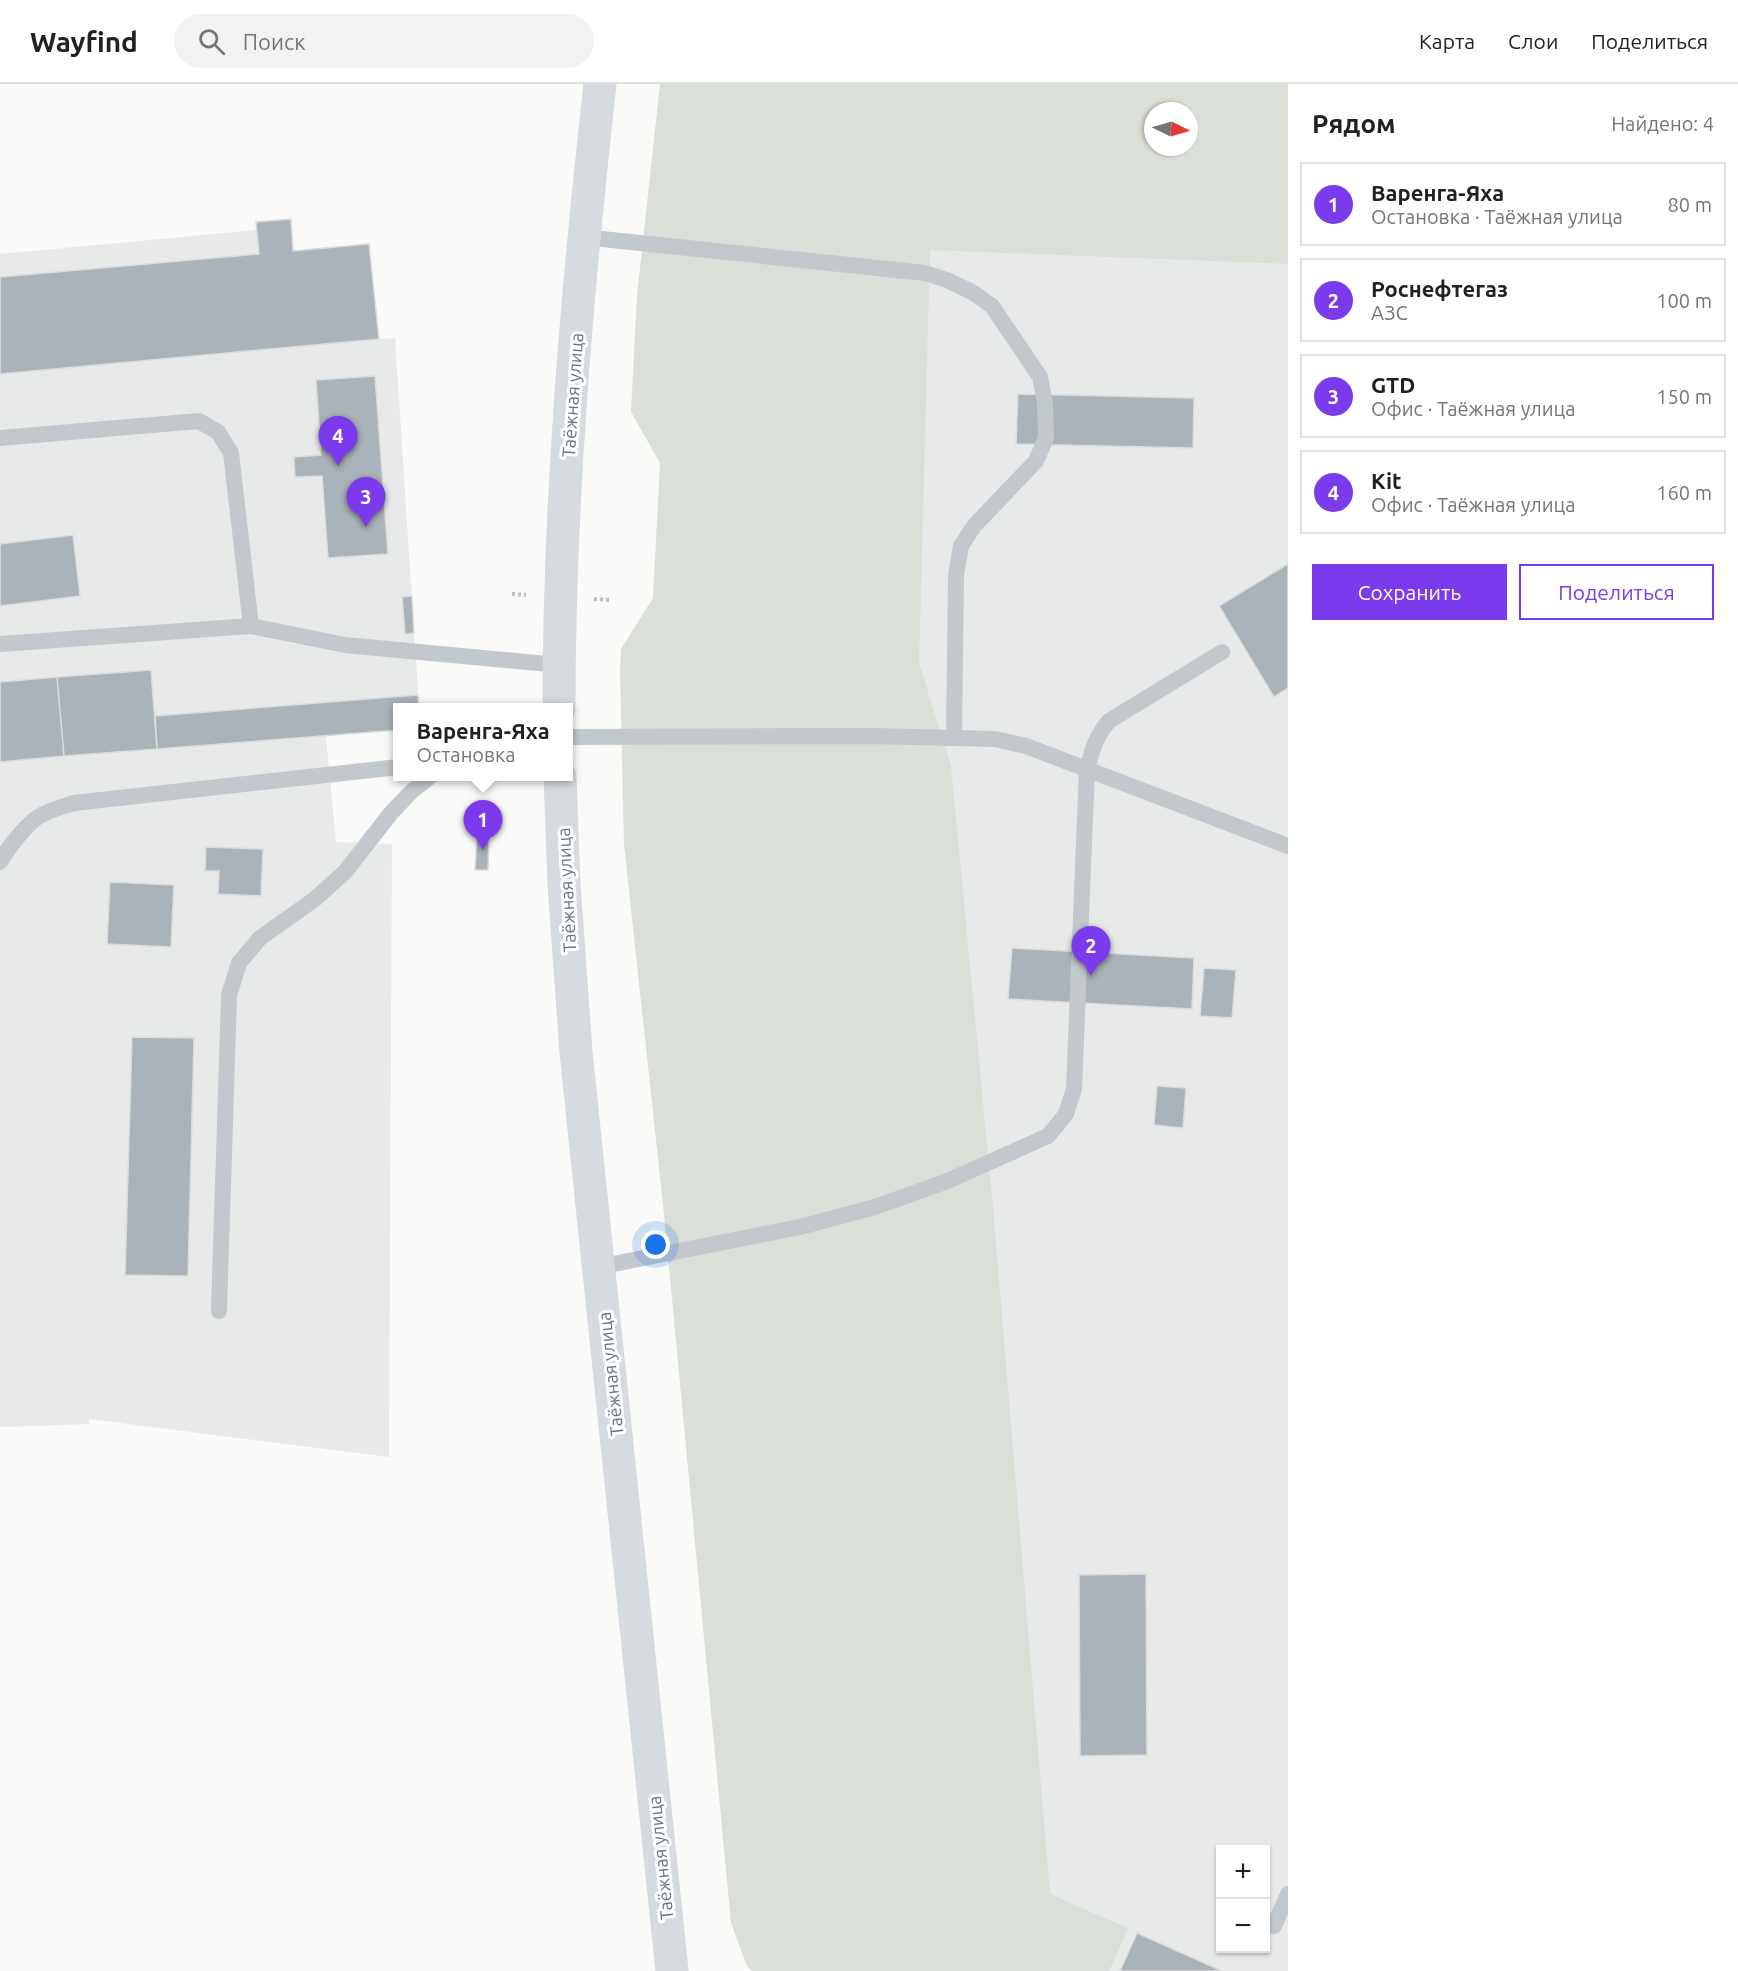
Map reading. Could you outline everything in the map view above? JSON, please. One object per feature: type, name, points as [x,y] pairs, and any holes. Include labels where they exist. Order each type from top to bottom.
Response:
[{"type":"highway","name":"Таёжная улица","points":[[559,703],[570,409],[583,237],[600,84]]},
{"type":"highway","name":"Таёжная улица","points":[[560,781],[564,884],[575,1041],[672,1971]]},
{"type":"lane","points":[[583,237],[925,273],[972,292],[992,306],[1040,377],[1045,403],[1046,438],[1036,461],[974,526],[961,546],[956,575],[954,738]]},
{"type":"lane","points":[[0,438],[199,421],[218,432],[231,453],[250,626]]},
{"type":"lane","points":[[0,644],[250,626],[345,645],[559,664]]},
{"type":"lane","points":[[598,1267],[800,1227],[875,1207],[945,1182],[1048,1136],[1066,1114],[1074,1089],[1087,769],[1093,746],[1109,721],[1222,652]]},
{"type":"lane","points":[[573,737],[872,736],[995,740],[1026,746],[1288,846]]},
{"type":"lane","points":[[0,862],[6,851],[36,818],[74,803],[393,768]]},
{"type":"lane","points":[[219,1311],[229,995],[239,963],[261,938],[315,899],[345,872],[391,813],[412,791],[426,781]]},
{"type":"lane","points":[[1274,1926],[1288,1894]]},
{"type":"shaded area","points":[[660,84],[1288,84],[1288,264],[930,250],[919,663],[951,766],[993,1208],[1050,1894],[1128,1928],[1109,1971],[752,1971],[747,1966],[731,1923],[664,1214],[624,844],[621,649],[653,598],[660,463],[631,412],[637,296]]},
{"type":"shaded area","points":[[737,84],[1288,84],[1288,1971],[776,1971]]},
{"type":"shaded area","points":[[291,219],[294,251],[369,244],[379,339],[395,338],[419,703],[393,703],[393,730],[326,736],[336,842],[392,844],[389,1457],[89,1419],[89,1424],[0,1427],[0,254],[256,230],[256,222]]},
{"type":"building","points":[[291,219],[293,251],[369,244],[379,339],[0,374],[0,277],[259,254],[256,222]]},
{"type":"building","points":[[375,376],[388,554],[328,558],[322,476],[295,477],[294,457],[321,455],[316,380]]},
{"type":"building","points":[[1018,394],[1194,398],[1193,448],[1016,444]]},
{"type":"building","points":[[73,535],[80,596],[0,606],[0,544]]},
{"type":"building","points":[[1288,564],[1288,688],[1274,697],[1219,606]]},
{"type":"building","points":[[412,596],[414,633],[405,634],[402,597]]},
{"type":"building","points":[[151,670],[157,749],[64,756],[57,677]]},
{"type":"building","points":[[57,677],[64,756],[0,762],[0,682]]},
{"type":"building","points":[[418,695],[419,703],[393,703],[393,730],[157,749],[155,716]]},
{"type":"building","points":[[477,834],[489,834],[488,870],[475,870]]},
{"type":"building","points":[[206,847],[263,849],[261,896],[218,894],[219,871],[205,871]]},
{"type":"building","points":[[110,882],[174,885],[171,947],[107,944]]},
{"type":"building","points":[[1012,948],[1194,958],[1192,1009],[1008,999]]},
{"type":"building","points":[[1204,968],[1236,970],[1232,1018],[1200,1016]]},
{"type":"building","points":[[132,1037],[194,1038],[188,1276],[125,1275]]},
{"type":"building","points":[[1157,1086],[1186,1088],[1183,1128],[1154,1125]]},
{"type":"building","points":[[1146,1574],[1147,1755],[1080,1756],[1079,1575]]},
{"type":"building","points":[[1137,1933],[1220,1970],[1120,1971]]},
{"type":"place","name":"Kit","points":[[338,466]]},
{"type":"place","name":"GTD","points":[[366,527]]},
{"type":"place","name":"Варенга-Яха","points":[[483,850]]},
{"type":"place","name":"Роснефтегаз","points":[[1091,976]]}]
